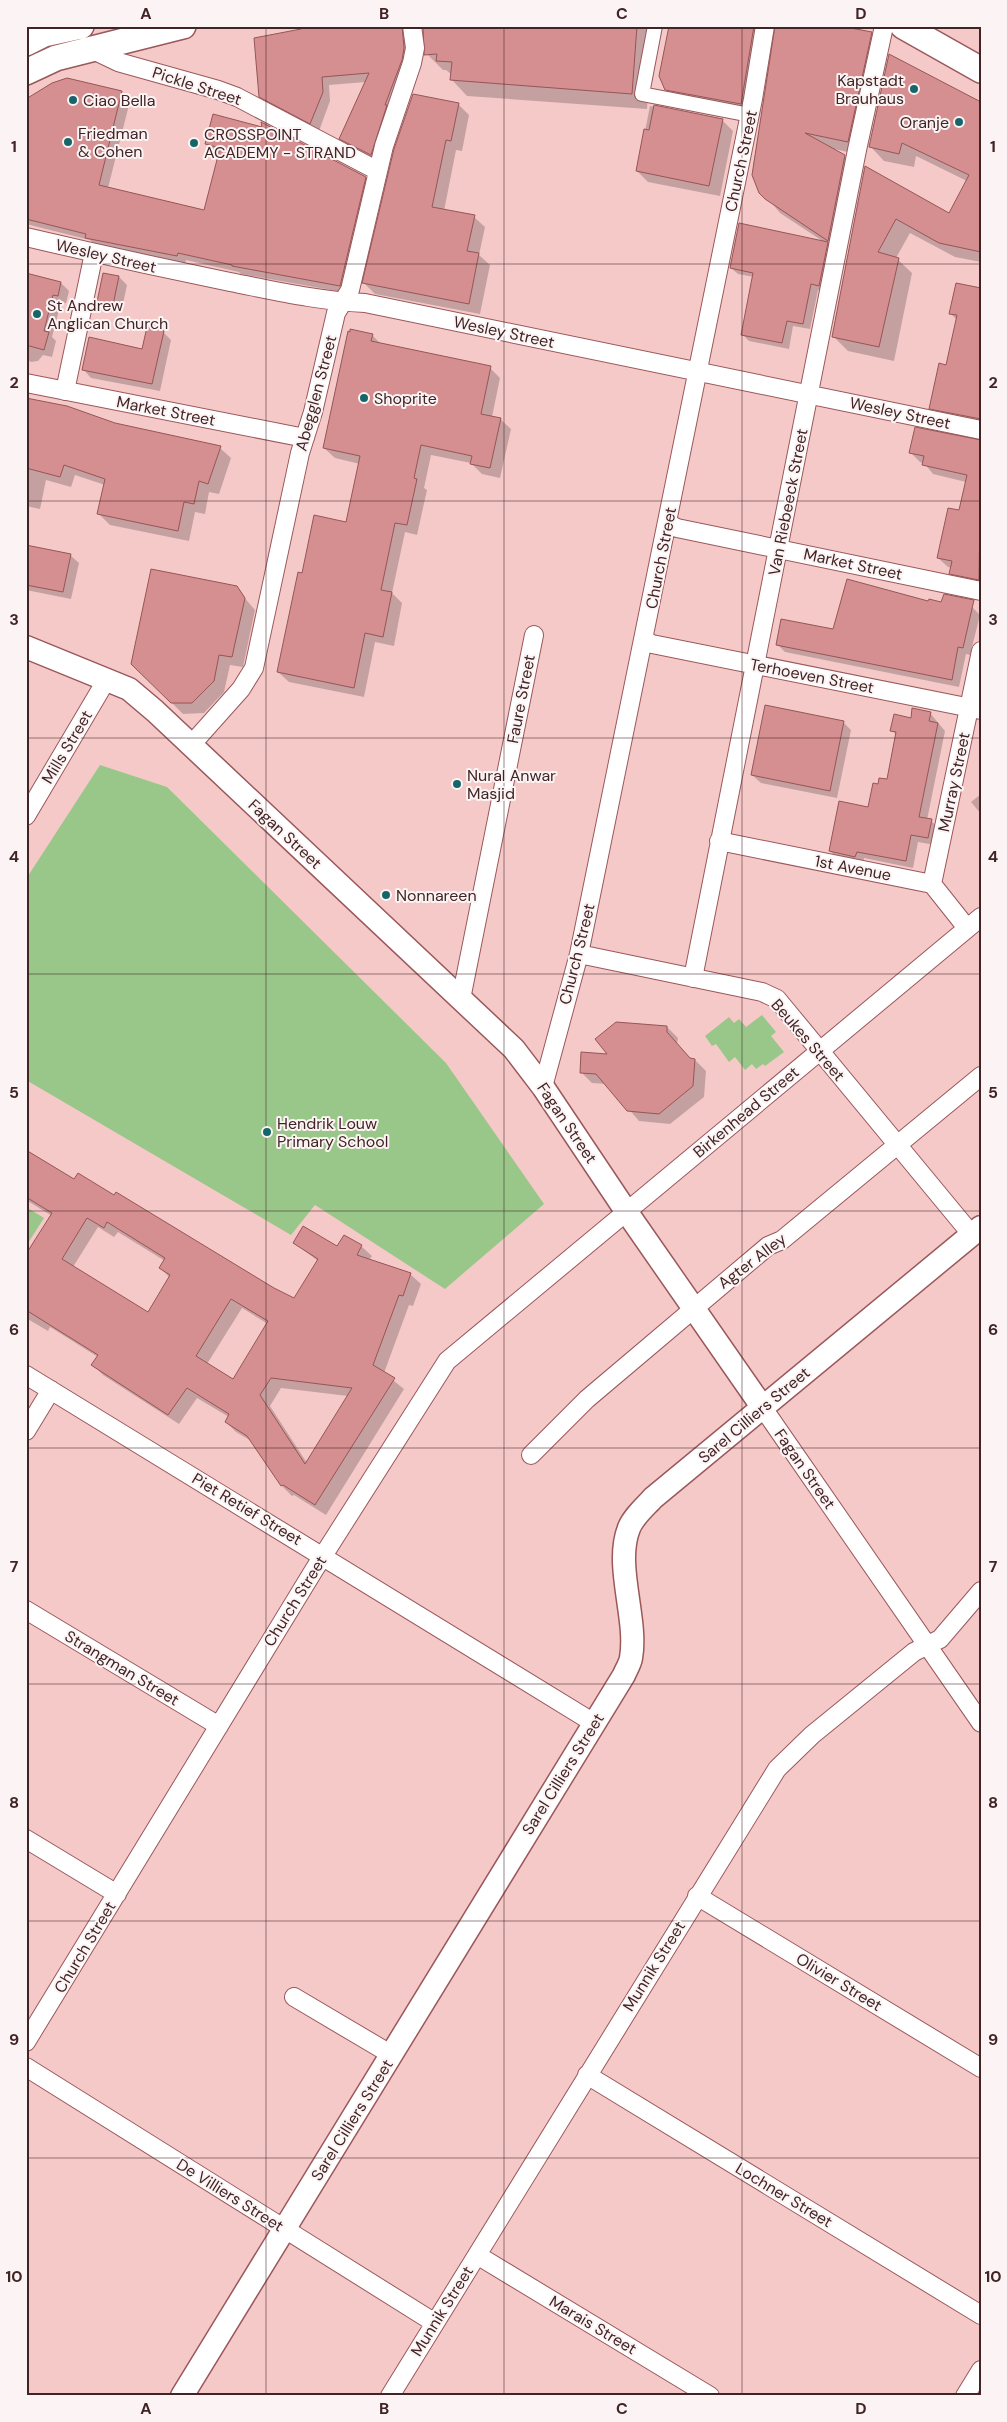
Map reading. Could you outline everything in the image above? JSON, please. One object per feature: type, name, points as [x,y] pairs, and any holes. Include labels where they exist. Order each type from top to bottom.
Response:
[{"type":"main road","points":[[26,43],[55,29],[81,26]]},
{"type":"main road","points":[[26,72],[56,58],[183,26]]},
{"type":"main road","points":[[903,26],[981,70]]},
{"type":"main road","points":[[931,26],[981,53]]},
{"type":"street","name":"Abegglen Street","points":[[191,745],[241,689],[254,668],[305,438],[313,412],[336,312],[350,290],[384,146],[412,63],[415,48],[412,26]]},
{"type":"street","points":[[655,26],[642,94],[750,115]]},
{"type":"street","name":"Church Street","points":[[543,1087],[579,954],[750,115],[765,26]]},
{"type":"street","name":"Van Riebeeck Street","points":[[693,978],[857,150],[884,26]]},
{"type":"street","name":"Pickle Street","points":[[92,50],[118,62],[237,97],[378,171]]},
{"type":"street","name":"Wesley Street","points":[[26,237],[324,301],[365,303],[981,430]]},
{"type":"street","points":[[65,391],[94,252]]},
{"type":"street","name":"Market Street","points":[[26,383],[305,438]]},
{"type":"street","name":"Market Street","points":[[668,523],[677,528],[981,591]]},
{"type":"street","name":"Faure Street","points":[[461,999],[534,635]]},
{"type":"street","name":"Terhoeven Street","points":[[644,640],[652,644],[975,709]]},
{"type":"street","name":"Fagan Street","points":[[26,648],[107,678],[129,689],[514,1049],[543,1087],[626,1211],[981,1723]]},
{"type":"street","name":"Murray Street","points":[[932,884],[975,709],[981,652]]},
{"type":"street","name":"Mills Street","points":[[26,816],[107,678]]},
{"type":"street","name":"1st Avenue","points":[[719,841],[932,884]]},
{"type":"street","points":[[932,884],[974,922]]},
{"type":"street","name":"Birkenhead Street","points":[[626,1211],[974,922]]},
{"type":"street","name":"Beukes Street","points":[[579,954],[771,995],[897,1145],[976,1231]]},
{"type":"street","name":"Agter Alley","points":[[531,1455],[587,1399],[693,1307],[768,1246],[782,1240],[981,1076]]},
{"type":"street","name":"Church Street","points":[[26,2042],[323,1556],[447,1361],[626,1211]]},
{"type":"street","name":"Sarel Cilliers Street","points":[[182,2396],[594,1724],[631,1660],[633,1645],[625,1549],[629,1527],[653,1498],[976,1231]]},
{"type":"street","name":"Piet Retief Street","points":[[26,1375],[594,1724]]},
{"type":"street","points":[[26,1431],[51,1390]]},
{"type":"street","name":"Munnik Street","points":[[390,2396],[777,1769],[819,1729],[914,1652],[940,1640],[981,1591]]},
{"type":"street","name":"Strangman Street","points":[[26,1610],[219,1726]]},
{"type":"street","points":[[26,1840],[117,1894]]},
{"type":"street","name":"Olivier Street","points":[[697,1896],[981,2068]]},
{"type":"street","points":[[294,1997],[392,2055]]},
{"type":"street","name":"De Villiers Street","points":[[26,2066],[435,2323]]},
{"type":"street","name":"Lochner Street","points":[[587,2075],[981,2315]]},
{"type":"street","name":"Marais Street","points":[[477,2255],[710,2396]]},
{"type":"street","points":[[965,2396],[981,2370]]},
{"type":"green space","points":[[100,765],[167,787],[446,1063],[544,1204],[445,1289],[315,1205],[291,1235],[26,1080],[26,879]]},
{"type":"green space","points":[[762,1015],[776,1032],[771,1036],[784,1052],[765,1066],[763,1064],[756,1069],[752,1064],[745,1070],[735,1057],[729,1062],[716,1044],[712,1046],[705,1036],[729,1017],[734,1023],[739,1019],[746,1027]]},
{"type":"green space","points":[[26,1207],[44,1218],[26,1246]]},
{"type":"building","points":[[300,26],[402,26],[404,48],[402,60],[385,105],[387,105],[371,155],[339,139],[369,73],[322,77],[323,92],[310,124],[259,97],[254,38],[301,29]]},
{"type":"building","points":[[423,26],[637,26],[632,94],[450,80],[452,62],[436,61],[437,54],[424,55]]},
{"type":"building","points":[[669,26],[754,26],[741,104],[665,90],[659,76]]},
{"type":"building","points":[[775,26],[840,26],[872,32],[848,142],[805,133],[845,155],[828,241],[765,199],[759,193],[752,175]]},
{"type":"building","points":[[889,54],[981,102],[981,252],[939,243],[896,219],[878,252],[899,258],[879,347],[832,337],[865,166],[949,213],[969,175],[902,143],[899,154],[869,147]]},
{"type":"building","points":[[67,78],[122,91],[99,185],[204,210],[220,148],[205,144],[213,114],[262,127],[261,122],[366,177],[340,286],[232,266],[178,253],[177,256],[85,238],[86,234],[26,219],[26,99],[52,83]]},
{"type":"building","points":[[413,94],[459,103],[451,141],[446,140],[432,207],[475,215],[467,251],[479,253],[469,304],[362,283],[394,149]]},
{"type":"building","points":[[654,105],[723,119],[709,186],[636,171],[644,129],[649,130]]},
{"type":"building","points":[[739,223],[828,242],[819,286],[811,284],[803,324],[787,321],[782,343],[741,335],[753,273],[730,268]]},
{"type":"building","name":"St Andrew Anglican Church","points":[[26,273],[61,282],[58,296],[53,295],[44,331],[49,332],[44,350],[26,345]]},
{"type":"building","points":[[103,273],[119,276],[113,305],[97,302]]},
{"type":"building","points":[[956,283],[981,288],[981,419],[929,409],[939,363],[946,365],[957,315],[949,314]]},
{"type":"building","points":[[147,327],[164,331],[152,384],[82,370],[89,337],[142,349]]},
{"type":"building","points":[[350,329],[373,334],[371,341],[491,366],[481,414],[501,418],[490,468],[470,464],[472,456],[421,445],[414,478],[417,479],[407,525],[395,523],[381,590],[392,592],[383,637],[365,633],[354,688],[277,672],[298,572],[302,573],[314,515],[346,522],[360,456],[323,448],[348,331],[350,332]]},
{"type":"building","points":[[26,398],[67,406],[115,423],[221,446],[208,484],[199,481],[194,504],[184,502],[178,531],[97,514],[105,479],[64,465],[60,477],[26,468]]},
{"type":"building","points":[[915,427],[981,440],[979,580],[949,574],[952,561],[937,558],[948,508],[959,510],[967,475],[922,465],[924,456],[909,453]]},
{"type":"building","points":[[26,545],[71,554],[63,592],[26,585]]},
{"type":"building","points":[[151,569],[237,586],[245,598],[232,657],[219,655],[214,681],[192,703],[171,703],[131,664]]},
{"type":"building","points":[[847,579],[928,601],[929,599],[941,602],[944,594],[974,600],[963,648],[958,647],[952,680],[776,645],[781,619],[833,629]]},
{"type":"building","points":[[765,705],[844,721],[830,791],[751,775]]},
{"type":"building","points":[[912,708],[931,712],[929,721],[938,723],[919,817],[932,819],[928,838],[911,835],[906,861],[857,852],[855,857],[829,851],[839,801],[868,807],[873,783],[878,784],[879,778],[887,779],[896,732],[890,731],[894,714],[911,718]]},
{"type":"building","points":[[616,1022],[667,1026],[667,1032],[690,1058],[695,1059],[693,1086],[659,1114],[627,1111],[596,1074],[580,1073],[581,1052],[607,1054],[595,1039]]},
{"type":"building","points":[[26,1150],[74,1179],[78,1173],[114,1195],[116,1192],[274,1288],[294,1298],[318,1259],[293,1243],[303,1226],[337,1246],[344,1235],[362,1245],[357,1255],[411,1273],[403,1296],[399,1295],[373,1365],[395,1378],[315,1505],[283,1485],[281,1486],[247,1436],[225,1422],[229,1414],[187,1388],[168,1415],[91,1365],[98,1355],[26,1310],[26,1254],[52,1213],[26,1197]],"holes":[[[87,1218],[104,1228],[107,1222],[165,1258],[159,1268],[170,1275],[148,1312],[62,1259]],[[231,1299],[268,1321],[233,1379],[196,1356]],[[271,1378],[352,1388],[305,1464],[260,1395]]]},
{"type":"place","name":"Kapstadt Brauhaus","points":[[914,89]]},
{"type":"place","name":"Ciao Bella","points":[[73,100]]},
{"type":"place","name":"Oranje","points":[[959,122]]},
{"type":"place","name":"Friedman & Cohen","points":[[68,142]]},
{"type":"place","name":"CROSSPOINT ACADEMY - STRAND","points":[[194,143]]},
{"type":"place","name":"St Andrew Anglican Church","points":[[37,314]]},
{"type":"place","name":"Shoprite","points":[[364,398]]},
{"type":"place","name":"Nural Anwar Masjid","points":[[457,784]]},
{"type":"place","name":"Nonnareen","points":[[386,895]]},
{"type":"place","name":"Hendrik Louw Primary School","points":[[267,1132]]}]
